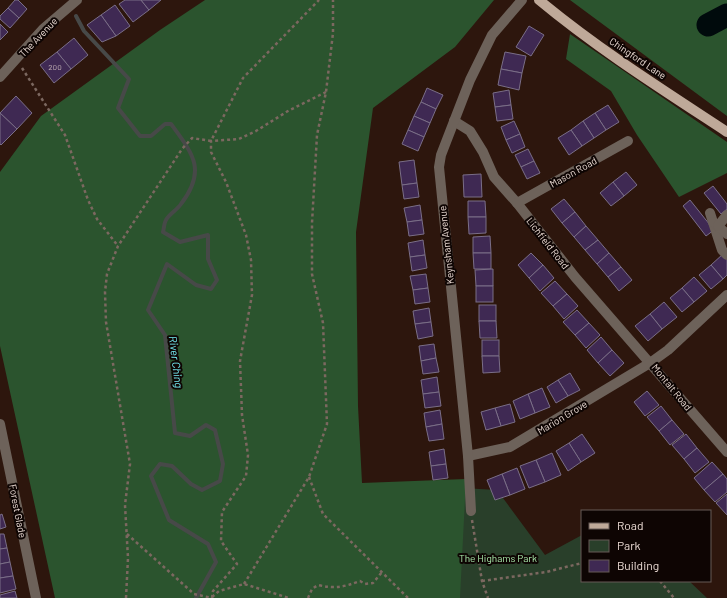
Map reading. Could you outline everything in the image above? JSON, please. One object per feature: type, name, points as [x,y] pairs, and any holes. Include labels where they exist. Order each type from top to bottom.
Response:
[{"type":"main road","name":"Chingford Lane","points":[[539,0],[571,26],[620,61],[727,132]]},
{"type":"street","name":"The Avenue","points":[[0,77],[43,29],[77,0]]},
{"type":"street","name":"Keynsham Avenue","points":[[471,511],[468,456],[439,166],[441,155],[470,80],[492,35],[522,0]]},
{"type":"street","name":"Lichfield Road","points":[[454,121],[470,131],[483,152],[494,177],[576,277],[650,363]]},
{"type":"street","name":"Mason Road","points":[[517,204],[628,141]]},
{"type":"street","points":[[714,220],[727,215]]},
{"type":"street","points":[[714,220],[727,234]]},
{"type":"street","points":[[714,220],[722,250],[727,255]]},
{"type":"street","name":"Montalt Road","points":[[727,296],[668,350],[650,363],[727,452]]},
{"type":"street","name":"Marion Grove","points":[[468,456],[510,447],[650,363]]},
{"type":"street","name":"Forest Glade","points":[[0,424],[36,598]]},
{"type":"path","points":[[211,597],[213,591],[237,564],[221,541],[222,512],[246,476],[248,455],[242,415],[240,361],[252,295],[251,260],[246,235],[226,182],[211,152],[211,141],[243,78],[319,0]]},
{"type":"path","points":[[244,584],[309,477],[327,424],[323,323],[312,274],[312,237],[317,135],[326,92],[333,33],[333,0]]},
{"type":"path","points":[[16,60],[65,135],[88,200],[97,219],[118,246]]},
{"type":"path","points":[[126,598],[128,558],[125,505],[130,464],[106,322],[105,292],[108,274],[118,246],[182,149],[192,138],[211,141],[239,139],[250,134],[288,110],[326,92]]},
{"type":"path","points":[[309,477],[323,514],[408,598]]},
{"type":"path","points":[[471,511],[482,581],[488,598]]},
{"type":"path","points":[[127,534],[194,594],[211,597]]},
{"type":"path","points":[[482,581],[546,572],[581,563]]},
{"type":"path","points":[[308,598],[312,589],[318,585],[330,588],[341,588],[360,581],[366,584],[373,583],[382,572]]},
{"type":"path","points":[[661,582],[674,598]]},
{"type":"path","points":[[211,597],[218,591],[244,584],[289,598]]},
{"type":"green space","points":[[205,0],[494,0],[455,47],[373,108],[356,232],[358,406],[362,483],[466,479],[460,598],[55,598],[0,346],[0,172],[41,116],[160,30]]},
{"type":"green space","points":[[570,0],[727,0],[727,116]]},
{"type":"green space","points":[[570,34],[727,142],[727,173],[679,197],[637,135],[611,91],[566,59]]},
{"type":"green space","name":"The Highams Park","points":[[462,488],[497,490],[545,555],[581,536],[581,582],[690,582],[707,598],[457,598]]},
{"type":"building","points":[[15,0],[18,0],[27,9],[19,18],[8,8]]},
{"type":"building","points":[[125,0],[141,0],[149,10],[133,22],[119,4]]},
{"type":"building","points":[[141,0],[161,0],[149,10]]},
{"type":"building","points":[[115,5],[130,26],[116,36],[101,15]]},
{"type":"building","points":[[8,8],[19,18],[10,28],[0,19],[0,16]]},
{"type":"building","points":[[101,15],[116,36],[102,42],[87,25]]},
{"type":"building","points":[[0,24],[8,32],[0,40]]},
{"type":"building","points":[[529,26],[544,35],[531,56],[516,47]]},
{"type":"building","points":[[74,38],[88,55],[71,69],[57,52]]},
{"type":"building","points":[[57,52],[71,69],[54,83],[40,65]]},
{"type":"building","points":[[505,52],[526,56],[522,73],[501,69]]},
{"type":"building","points":[[501,69],[522,73],[519,90],[498,85]]},
{"type":"building","points":[[427,88],[443,95],[436,109],[421,102]]},
{"type":"building","points":[[509,90],[511,105],[495,107],[493,93]]},
{"type":"building","points":[[16,96],[32,113],[17,129],[0,113]]},
{"type":"building","points":[[421,102],[436,109],[430,123],[414,116]]},
{"type":"building","points":[[511,105],[513,119],[497,121],[495,107]]},
{"type":"building","points":[[608,105],[619,122],[606,130],[595,113]]},
{"type":"building","points":[[0,113],[17,129],[1,145],[0,144]]},
{"type":"building","points":[[595,113],[606,130],[594,138],[583,121]]},
{"type":"building","points":[[414,116],[430,123],[424,137],[408,130]]},
{"type":"building","points":[[514,121],[520,134],[506,140],[501,127]]},
{"type":"building","points":[[583,121],[594,138],[582,146],[571,130]]},
{"type":"building","points":[[408,130],[424,137],[418,151],[402,144]]},
{"type":"building","points":[[571,130],[582,146],[569,155],[558,138]]},
{"type":"building","points":[[520,134],[525,147],[512,153],[506,140]]},
{"type":"building","points":[[528,149],[534,161],[521,167],[515,155]]},
{"type":"building","points":[[414,160],[417,183],[402,185],[399,162]]},
{"type":"building","points":[[534,161],[540,173],[527,179],[521,167]]},
{"type":"building","points":[[626,172],[637,185],[624,196],[613,182]]},
{"type":"building","points":[[481,174],[482,197],[464,197],[463,175]]},
{"type":"building","points":[[613,182],[624,196],[611,206],[600,193]]},
{"type":"building","points":[[417,183],[419,197],[404,199],[402,185]]},
{"type":"building","points":[[713,186],[727,204],[727,209],[721,214],[704,193]]},
{"type":"building","points":[[564,199],[575,212],[562,223],[551,209]]},
{"type":"building","points":[[690,200],[714,230],[706,236],[683,206]]},
{"type":"building","points":[[468,201],[485,201],[486,217],[468,217]]},
{"type":"building","points":[[420,205],[422,220],[407,222],[404,208]]},
{"type":"building","points":[[575,212],[586,226],[574,237],[562,223]]},
{"type":"building","points":[[468,217],[486,217],[486,233],[469,234]]},
{"type":"building","points":[[422,220],[424,234],[409,236],[407,222]]},
{"type":"building","points":[[586,226],[598,240],[585,250],[574,237]]},
{"type":"building","points":[[490,236],[491,253],[473,253],[473,237]]},
{"type":"building","points":[[423,240],[425,255],[410,257],[408,243]]},
{"type":"building","points":[[598,240],[609,253],[597,264],[585,250]]},
{"type":"building","points":[[473,253],[491,253],[491,269],[474,269]]},
{"type":"building","points":[[531,253],[543,265],[529,278],[518,265]]},
{"type":"building","points":[[609,253],[621,267],[608,277],[597,264]]},
{"type":"building","points":[[723,254],[727,259],[727,275],[723,279],[711,265]]},
{"type":"building","points":[[425,255],[427,268],[412,271],[410,257]]},
{"type":"building","points":[[543,265],[554,278],[540,291],[529,278]]},
{"type":"building","points":[[711,265],[723,279],[711,289],[699,275]]},
{"type":"building","points":[[621,267],[632,280],[619,291],[608,277]]},
{"type":"building","points":[[493,269],[493,286],[476,286],[475,270]]},
{"type":"building","points":[[426,274],[428,288],[413,290],[410,276]]},
{"type":"building","points":[[694,277],[707,291],[694,302],[682,288]]},
{"type":"building","points":[[555,281],[567,294],[553,306],[541,293]]},
{"type":"building","points":[[476,286],[493,286],[493,302],[476,302]]},
{"type":"building","points":[[428,288],[430,302],[415,304],[413,290]]},
{"type":"building","points":[[682,288],[694,302],[682,312],[670,298]]},
{"type":"building","points":[[567,294],[578,306],[564,319],[553,306]]},
{"type":"building","points":[[664,302],[677,317],[662,329],[650,314]]},
{"type":"building","points":[[479,305],[496,305],[496,321],[479,321]]},
{"type":"building","points":[[429,308],[431,322],[415,324],[413,311]]},
{"type":"building","points":[[577,310],[589,323],[575,335],[563,322]]},
{"type":"building","points":[[650,314],[662,329],[648,341],[635,326]]},
{"type":"building","points":[[479,321],[496,321],[497,338],[480,338]]},
{"type":"building","points":[[431,322],[433,336],[418,339],[415,324]]},
{"type":"building","points":[[589,323],[600,335],[586,348],[575,335]]},
{"type":"building","points":[[601,337],[612,350],[598,363],[587,350]]},
{"type":"building","points":[[482,340],[499,340],[499,356],[482,356]]},
{"type":"building","points":[[434,344],[436,358],[421,361],[419,346]]},
{"type":"building","points":[[612,350],[624,363],[610,376],[598,363]]},
{"type":"building","points":[[482,356],[499,356],[500,372],[483,373]]},
{"type":"building","points":[[436,358],[439,372],[423,374],[421,361]]},
{"type":"building","points":[[570,373],[580,390],[568,396],[558,380]]},
{"type":"building","points":[[437,377],[439,392],[423,394],[421,380]]},
{"type":"building","points":[[558,380],[568,396],[556,403],[547,387]]},
{"type":"building","points":[[542,388],[550,407],[535,413],[528,394]]},
{"type":"building","points":[[647,391],[659,405],[645,416],[634,402]]},
{"type":"building","points":[[439,392],[441,406],[425,408],[423,394]]},
{"type":"building","points":[[528,394],[535,413],[520,419],[513,401]]},
{"type":"building","points":[[510,404],[515,422],[501,426],[495,408]]},
{"type":"building","points":[[661,406],[672,420],[659,431],[647,417]]},
{"type":"building","points":[[495,408],[501,426],[486,430],[481,412]]},
{"type":"building","points":[[440,410],[442,424],[426,427],[424,413]]},
{"type":"building","points":[[672,420],[684,434],[670,445],[659,431]]},
{"type":"building","points":[[442,424],[444,439],[429,441],[426,427]]},
{"type":"building","points":[[582,434],[595,453],[581,462],[569,443]]},
{"type":"building","points":[[686,434],[697,448],[684,459],[672,445]]},
{"type":"building","points":[[569,443],[581,462],[568,471],[556,451]]},
{"type":"building","points":[[697,448],[709,462],[695,473],[684,459]]},
{"type":"building","points":[[444,449],[446,464],[431,466],[429,452]]},
{"type":"building","points":[[552,453],[561,475],[545,482],[536,460]]},
{"type":"building","points":[[536,460],[545,482],[529,488],[520,466]]},
{"type":"building","points":[[712,462],[723,474],[704,490],[694,478]]},
{"type":"building","points":[[446,464],[448,478],[433,480],[431,466]]},
{"type":"building","points":[[517,468],[525,489],[510,495],[502,474]]},
{"type":"building","points":[[502,474],[510,495],[495,500],[487,480]]},
{"type":"building","points":[[723,474],[727,479],[727,492],[715,502],[704,490]]},
{"type":"building","points":[[727,494],[727,515],[716,503]]},
{"type":"building","points":[[2,514],[6,527],[0,529],[0,515]]},
{"type":"building","points":[[0,534],[4,534],[7,548],[0,549]]},
{"type":"building","points":[[7,548],[10,562],[0,564],[0,549]]},
{"type":"building","points":[[10,562],[13,576],[0,578],[0,564]]},
{"type":"building","points":[[13,576],[16,589],[0,593],[0,578]]},
{"type":"building","points":[[15,591],[17,598],[0,598],[0,595]]},
{"type":"waterway","points":[[708,25],[727,15]]},
{"type":"waterway","name":"River Ching","points":[[76,16],[84,31],[129,79],[118,108],[140,136],[151,136],[165,124],[171,124],[186,144],[194,162],[194,181],[189,192],[179,206],[167,218],[163,232],[180,242],[208,235],[208,259],[217,280],[211,289],[196,285],[167,264],[148,310],[165,335],[175,433],[190,436],[206,425],[215,430],[223,464],[220,481],[202,490],[191,484],[172,466],[160,464],[151,476],[169,520],[208,544],[216,562],[196,598]]}]
